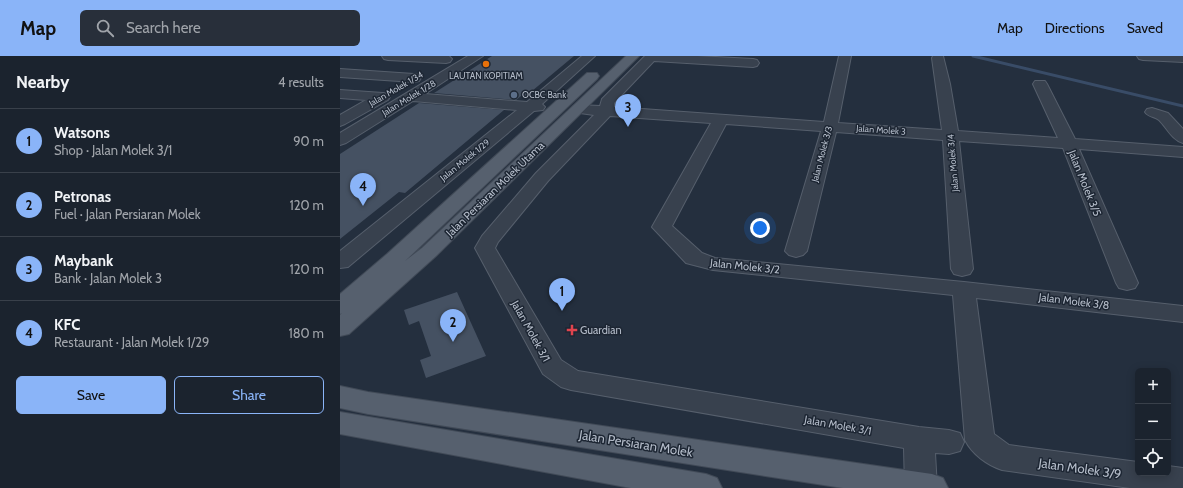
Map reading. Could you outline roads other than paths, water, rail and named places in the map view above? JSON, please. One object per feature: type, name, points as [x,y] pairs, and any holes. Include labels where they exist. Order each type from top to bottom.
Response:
[{"type":"main road","points":[[545,119],[568,109],[599,106],[633,56]]},
{"type":"main road","name":"Jalan Persiaran Molek Utama","points":[[344,317],[429,252],[568,109],[603,65]]},
{"type":"main road","points":[[533,106],[543,109],[546,113],[545,119]]},
{"type":"main road","name":"Jalan Persiaran Molek Utama","points":[[344,317],[395,259],[545,119],[568,109]]},
{"type":"main road","points":[[340,342],[344,317]]},
{"type":"main road","points":[[340,379],[347,389],[368,403]]},
{"type":"main road","name":"Jalan Persiaran Molek","points":[[340,397],[368,403],[925,487]]},
{"type":"main road","points":[[340,424],[706,488]]},
{"type":"main road","points":[[340,436],[392,432]]},
{"type":"street","points":[[388,56],[449,58]]},
{"type":"street","name":"Jalan Molek 1/28","points":[[340,140],[477,56]]},
{"type":"street","name":"Jalan Molek 1/29","points":[[340,262],[533,106],[589,56]]},
{"type":"street","points":[[651,56],[753,63]]},
{"type":"street","name":"Jalan Molek 3/1","points":[[651,56],[607,102],[599,106],[489,240],[485,248],[552,367],[571,380],[919,439],[949,442]]},
{"type":"street","name":"Jalan Molek 3/3","points":[[796,252],[830,126],[845,56]]},
{"type":"street","points":[[1142,56],[1183,58]]},
{"type":"street","name":"Jalan Molek 1/34","points":[[340,121],[449,58]]},
{"type":"street","name":"Jalan Molek 3/4","points":[[938,58],[944,85],[950,135],[980,440],[1002,457]]},
{"type":"street","points":[[340,73],[414,78]]},
{"type":"street","name":"Jalan Molek 3/5","points":[[1040,84],[1069,144],[1127,284]]},
{"type":"street","points":[[340,94],[383,97]]},
{"type":"street","points":[[410,97],[568,109]]},
{"type":"street","name":"Jalan Molek 3","points":[[599,106],[721,119],[1183,152]]},
{"type":"street","points":[[1152,112],[1162,116],[1183,138]]},
{"type":"street","name":"Jalan Molek 3/2","points":[[721,119],[664,220],[662,227],[694,258],[713,264],[791,270],[963,279]]},
{"type":"street","name":"Jalan Molek 3/8","points":[[963,279],[1183,314]]},
{"type":"street","points":[[919,439],[925,487]]},
{"type":"street","name":"Jalan Molek 3/9","points":[[1002,457],[1183,482]]},
{"type":"waterway","points":[[973,56],[1183,106]]},
{"type":"place","name":"LAUTAN KOPITIAM","points":[[486,64]]},
{"type":"place","name":"OCBC Bank","points":[[514,95]]},
{"type":"place","name":"Maybank","points":[[628,127]]},
{"type":"place","name":"KFC","points":[[363,206]]},
{"type":"place","name":"Watsons","points":[[562,311]]},
{"type":"place","name":"Guardian","points":[[572,330]]},
{"type":"place","name":"Petronas","points":[[453,342]]}]
